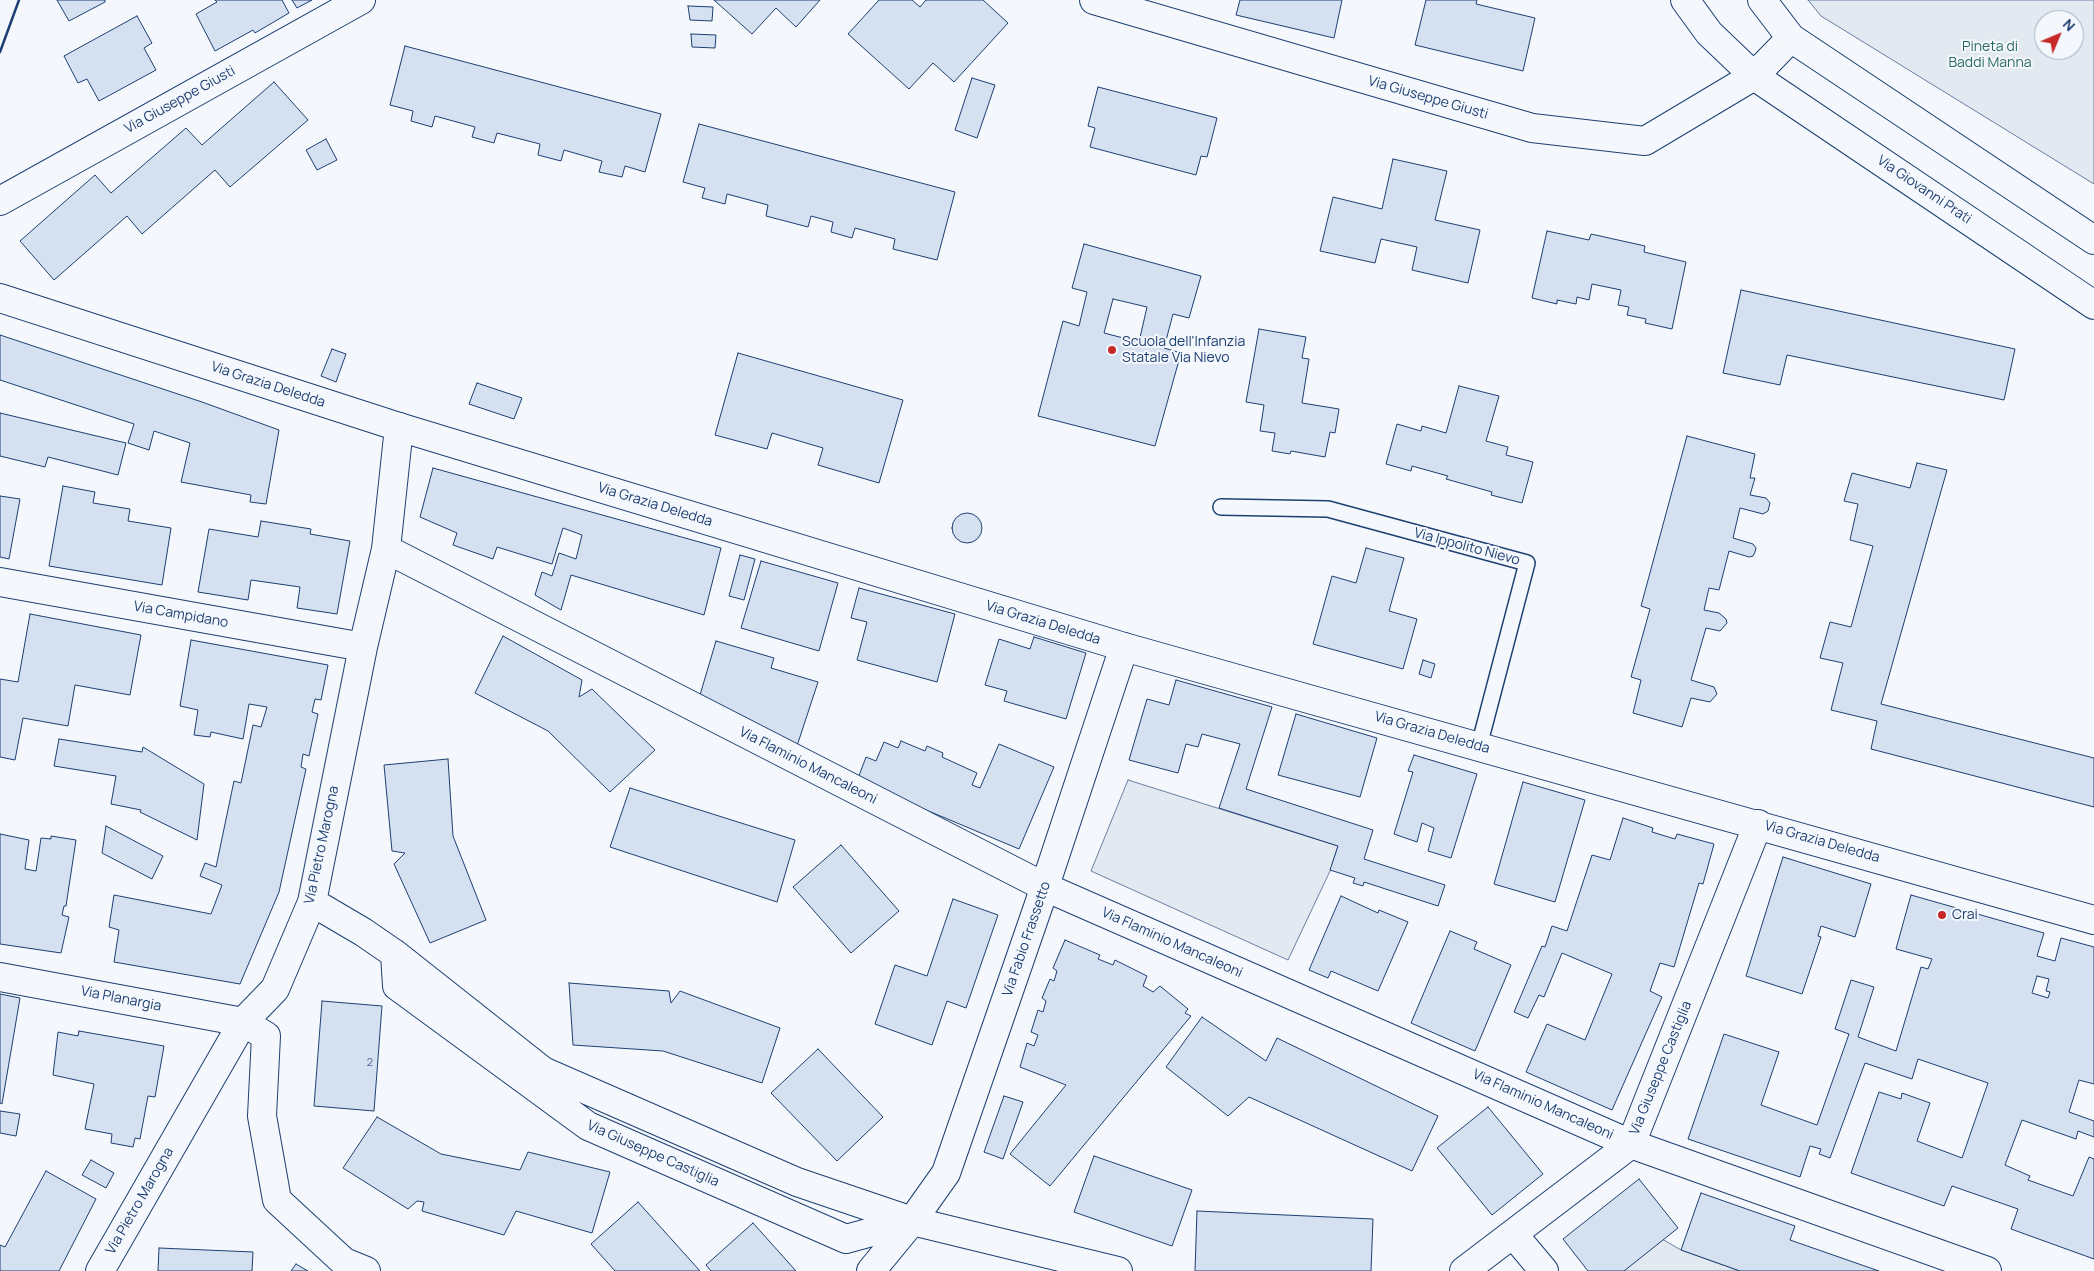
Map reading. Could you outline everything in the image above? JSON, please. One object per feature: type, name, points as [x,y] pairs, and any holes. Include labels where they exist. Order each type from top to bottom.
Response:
[{"type":"street","name":"Via Giuseppe Giusti","points":[[0,201],[361,0]]},
{"type":"street","name":"Via Giuseppe Giusti","points":[[1094,0],[1532,128],[1644,141],[1754,76]]},
{"type":"street","name":"Via Giovanni Prati","points":[[1685,0],[1709,33],[1754,76],[2094,305]]},
{"type":"street","points":[[1762,0],[1790,38],[2094,240]]},
{"type":"street","points":[[1754,76],[1790,38]]},
{"type":"street","name":"Via Grazia Deledda","points":[[0,298],[399,427],[1124,647],[2094,920]]},
{"type":"street","name":"Via Pietro Marogna","points":[[100,1271],[243,1022],[275,989],[312,902],[363,647],[386,549],[399,427]]},
{"type":"street","name":"Via Flaminio Mancaleoni","points":[[386,549],[1044,887],[1631,1144],[1987,1271]]},
{"type":"street","name":"Via Campidano","points":[[0,582],[363,647]]},
{"type":"street","name":"Via Fabio Frassetto","points":[[871,1271],[912,1221],[946,1173],[1124,647]]},
{"type":"street","name":"Via Giuseppe Castiglia","points":[[1464,1271],[1631,1144],[1758,824]]},
{"type":"street","name":"Via Giuseppe Castiglia","points":[[312,902],[364,932],[395,954],[542,1071],[797,1182],[912,1221],[1070,1265],[1118,1271]]},
{"type":"street","name":"Via Giuseppe Castiglia","points":[[395,954],[397,986],[588,1126],[846,1239],[912,1221]]},
{"type":"street","name":"Via Planargia","points":[[0,977],[243,1022]]},
{"type":"street","points":[[243,1022],[266,1036],[262,1116],[277,1200],[344,1262],[366,1271]]},
{"type":"street","points":[[1513,1234],[1544,1271]]},
{"type":"lane","name":"Via Ippolito Nievo","points":[[1221,507],[1328,509],[1527,564],[1479,746]]},
{"type":"green space","name":"Pineta di Baddi Manna","points":[[1808,0],[2094,0],[2094,184],[1821,16]]},
{"type":"green space","points":[[1128,780],[1338,846],[1330,871],[1288,960],[1091,871]]},
{"type":"green space","points":[[1662,1239],[1681,1250],[1740,1271],[1622,1271]]},
{"type":"building","points":[[57,0],[105,0],[105,2],[69,21]]},
{"type":"building","points":[[215,0],[282,0],[289,13],[255,33],[253,30],[215,51],[196,14],[217,2]]},
{"type":"building","points":[[292,0],[312,0],[297,8]]},
{"type":"building","points":[[714,0],[820,0],[796,27],[776,8],[752,34]]},
{"type":"building","points":[[879,0],[912,0],[920,7],[926,0],[983,0],[1008,23],[954,82],[933,63],[909,89],[848,34]]},
{"type":"building","points":[[1240,0],[1342,0],[1334,38],[1236,15]]},
{"type":"building","points":[[1426,0],[1477,0],[1476,4],[1535,18],[1523,71],[1415,45]]},
{"type":"building","points":[[688,6],[713,7],[712,21],[690,20]]},
{"type":"building","points":[[137,16],[152,43],[144,48],[156,70],[99,101],[87,79],[78,83],[64,56]]},
{"type":"building","points":[[691,34],[716,35],[715,48],[692,47]]},
{"type":"building","points":[[405,46],[661,114],[645,172],[625,166],[622,177],[599,172],[602,161],[564,150],[561,161],[538,155],[540,144],[497,133],[494,143],[472,137],[475,127],[435,116],[432,127],[411,121],[413,111],[390,105]]},
{"type":"building","points":[[972,78],[995,85],[977,138],[955,130]]},
{"type":"building","points":[[274,82],[308,120],[230,187],[215,170],[142,234],[127,216],[54,280],[20,241],[95,175],[111,193],[186,128],[202,145]]},
{"type":"building","points":[[1098,87],[1217,118],[1207,157],[1201,156],[1196,175],[1090,147],[1095,128],[1088,126]]},
{"type":"building","points":[[699,124],[955,192],[937,260],[893,249],[895,239],[855,228],[852,238],[831,232],[833,222],[811,216],[808,227],[766,216],[768,205],[727,194],[725,204],[702,198],[705,188],[683,182]]},
{"type":"building","points":[[326,139],[337,160],[317,170],[306,150]]},
{"type":"building","points":[[1393,159],[1447,171],[1435,220],[1480,230],[1468,283],[1412,270],[1417,247],[1381,239],[1375,263],[1320,251],[1333,197],[1382,209]]},
{"type":"building","points":[[1547,231],[1589,240],[1591,234],[1645,246],[1644,252],[1686,262],[1672,329],[1645,323],[1646,319],[1627,315],[1629,307],[1618,305],[1621,290],[1592,284],[1589,300],[1577,297],[1576,304],[1557,300],[1557,304],[1532,298]]},
{"type":"building","points":[[1084,244],[1201,276],[1189,318],[1173,314],[1164,348],[1181,353],[1155,446],[1038,416],[1063,321],[1079,326],[1087,292],[1072,288]],"holes":[[[1113,299],[1147,307],[1139,342],[1104,333]]]},
{"type":"building","points":[[1741,290],[2015,349],[2004,400],[1787,355],[1780,385],[1723,373]]},
{"type":"building","points":[[1259,329],[1306,337],[1302,358],[1309,359],[1302,403],[1339,409],[1335,433],[1330,432],[1325,457],[1291,451],[1290,454],[1272,451],[1275,433],[1260,431],[1264,405],[1246,402]]},
{"type":"building","points":[[0,335],[202,402],[279,430],[266,504],[250,502],[251,495],[181,482],[190,443],[154,431],[149,450],[128,443],[134,424],[0,380]]},
{"type":"building","points":[[332,349],[346,354],[336,382],[321,376]]},
{"type":"building","points":[[738,353],[903,400],[879,483],[818,465],[823,448],[772,433],[767,449],[715,435]]},
{"type":"building","points":[[477,383],[522,398],[514,419],[469,404]]},
{"type":"building","points":[[1459,386],[1499,396],[1486,441],[1508,447],[1506,455],[1533,462],[1522,503],[1491,495],[1492,492],[1446,479],[1448,476],[1412,466],[1411,471],[1386,464],[1397,424],[1421,431],[1422,426],[1446,433]]},
{"type":"building","points":[[0,413],[126,443],[118,475],[48,457],[45,467],[0,456]]},
{"type":"building","points":[[1687,436],[1755,454],[1750,478],[1755,478],[1750,495],[1766,498],[1770,503],[1768,511],[1763,514],[1740,508],[1733,538],[1753,544],[1756,548],[1755,552],[1753,556],[1749,557],[1729,551],[1719,590],[1709,588],[1704,610],[1719,613],[1726,619],[1727,623],[1720,631],[1706,628],[1691,680],[1714,687],[1717,694],[1710,702],[1691,698],[1682,727],[1633,713],[1641,680],[1631,677],[1650,609],[1641,606]]},
{"type":"building","points":[[1917,463],[1947,470],[1881,704],[2094,758],[2094,807],[1871,749],[1877,721],[1831,710],[1843,663],[1820,658],[1830,622],[1851,627],[1873,546],[1850,540],[1858,504],[1844,501],[1852,473],[1910,488]]},
{"type":"building","points":[[433,468],[721,548],[704,615],[571,575],[561,610],[535,595],[542,572],[552,576],[559,553],[576,559],[582,535],[563,528],[552,564],[497,547],[493,559],[453,545],[457,533],[420,517]]},
{"type":"building","points":[[63,486],[95,492],[93,503],[130,509],[128,521],[171,528],[162,585],[49,566]]},
{"type":"building","points":[[0,496],[20,499],[9,559],[0,557]]},
{"type":"building","points":[[967,513],[978,517],[982,528],[978,539],[967,543],[956,539],[952,528],[956,517]]},
{"type":"building","points":[[261,521],[311,529],[310,534],[350,541],[337,614],[297,608],[300,587],[251,580],[248,600],[198,592],[209,529],[258,537]]},
{"type":"building","points":[[1366,548],[1404,558],[1389,611],[1417,619],[1403,669],[1313,644],[1332,576],[1356,583]]},
{"type":"building","points":[[740,555],[755,559],[744,600],[729,596]]},
{"type":"building","points":[[761,561],[838,583],[819,651],[741,628]]},
{"type":"building","points":[[859,588],[955,614],[937,682],[857,660],[867,622],[851,618]]},
{"type":"building","points":[[30,614],[141,635],[130,695],[75,685],[68,726],[23,718],[15,760],[0,757],[0,679],[18,682]]},
{"type":"building","points":[[503,636],[582,680],[579,697],[592,689],[655,750],[610,792],[548,731],[475,693]]},
{"type":"building","points":[[1034,637],[1086,653],[1066,719],[1004,701],[1007,691],[985,685],[999,639],[1030,649]]},
{"type":"building","points":[[191,640],[328,665],[321,700],[315,699],[312,712],[318,714],[309,756],[303,754],[301,767],[306,769],[279,892],[240,984],[114,962],[119,930],[109,927],[114,895],[211,914],[222,885],[200,876],[205,863],[216,867],[234,781],[241,783],[253,725],[261,727],[267,707],[249,704],[243,739],[211,732],[210,737],[194,735],[198,710],[180,706]]},
{"type":"building","points":[[716,641],[774,658],[771,668],[818,682],[795,752],[700,695]]},
{"type":"building","points":[[1423,660],[1435,664],[1431,678],[1419,674]]},
{"type":"building","points":[[1176,680],[1272,707],[1246,789],[1373,830],[1364,859],[1445,885],[1438,906],[1364,882],[1363,886],[1353,883],[1355,878],[1330,870],[1338,846],[1219,808],[1240,744],[1202,734],[1198,747],[1186,744],[1178,773],[1129,760],[1147,699],[1169,705]]},
{"type":"building","points":[[1296,714],[1377,738],[1360,797],[1278,775]]},
{"type":"building","points":[[59,739],[142,752],[143,747],[204,784],[197,840],[140,812],[141,810],[111,804],[116,776],[54,766]]},
{"type":"building","points":[[901,741],[925,751],[927,746],[943,753],[942,757],[977,773],[972,785],[980,788],[999,744],[1054,767],[1019,849],[857,781],[866,757],[876,761],[884,742],[898,748]]},
{"type":"building","points":[[1414,755],[1477,774],[1451,858],[1428,851],[1434,828],[1422,823],[1417,842],[1394,834],[1413,772],[1408,771]]},
{"type":"building","points":[[448,759],[453,836],[486,920],[430,943],[394,864],[405,853],[392,851],[384,765]]},
{"type":"building","points":[[1523,782],[1585,800],[1555,902],[1494,884]]},
{"type":"building","points":[[630,788],[795,840],[777,902],[610,847]]},
{"type":"building","points":[[1623,818],[1653,828],[1652,832],[1675,839],[1677,834],[1714,844],[1703,884],[1699,883],[1674,967],[1660,963],[1650,991],[1662,997],[1612,1110],[1526,1072],[1547,1024],[1585,1040],[1612,974],[1562,953],[1544,997],[1539,995],[1528,1018],[1514,1012],[1542,946],[1545,947],[1552,926],[1567,931],[1592,855],[1610,860]]},
{"type":"building","points":[[106,826],[163,856],[152,879],[102,853]]},
{"type":"building","points":[[0,834],[29,840],[25,869],[36,871],[41,838],[51,839],[51,836],[76,840],[66,906],[64,906],[62,915],[69,917],[61,953],[0,944]]},
{"type":"building","points":[[841,845],[899,911],[851,953],[793,887]]},
{"type":"building","points":[[1783,857],[1871,884],[1855,937],[1821,926],[1818,936],[1821,937],[1802,994],[1746,976]]},
{"type":"building","points":[[1911,895],[2044,933],[2037,956],[2055,961],[2061,938],[2094,947],[2094,1084],[2079,1080],[2069,1112],[2094,1121],[2094,1137],[2078,1131],[2076,1139],[2022,1120],[2005,1165],[2030,1176],[2028,1180],[2073,1196],[2089,1157],[2094,1159],[2094,1259],[2011,1229],[2018,1209],[1952,1186],[1944,1206],[1851,1173],[1879,1092],[1901,1099],[1902,1093],[1930,1103],[1917,1141],[1962,1158],[1988,1083],[1918,1059],[1912,1079],[1865,1063],[1830,1158],[1819,1154],[1821,1149],[1810,1146],[1800,1177],[1688,1139],[1724,1034],[1779,1052],[1761,1105],[1817,1125],[1849,1034],[1835,1029],[1851,980],[1874,987],[1858,1037],[1896,1051],[1921,967],[1928,969],[1932,959],[1896,949]],"holes":[[[2037,976],[2049,979],[2046,991],[2050,992],[2048,998],[2032,993]]]},
{"type":"building","points":[[1341,896],[1378,913],[1379,910],[1408,922],[1378,991],[1331,971],[1328,978],[1309,970]]},
{"type":"building","points":[[953,899],[998,915],[966,1008],[947,1001],[932,1045],[875,1024],[895,965],[927,976]]},
{"type":"building","points":[[1450,931],[1477,942],[1474,949],[1511,965],[1475,1051],[1411,1023]]},
{"type":"building","points":[[1065,940],[1100,955],[1098,959],[1113,965],[1115,960],[1147,976],[1143,986],[1153,992],[1160,986],[1188,1009],[1185,1013],[1191,1016],[1050,1186],[1010,1154],[1066,1085],[1020,1067],[1027,1043],[1034,1046],[1038,1035],[1031,1032],[1038,1010],[1043,1012],[1046,1001],[1042,998],[1050,979],[1054,981],[1057,971],[1053,968]]},
{"type":"building","points":[[569,983],[669,991],[671,1003],[680,991],[780,1028],[762,1083],[663,1051],[573,1045]]},
{"type":"building","points":[[0,994],[20,998],[2,1104],[0,1103]]},
{"type":"building","points":[[322,1001],[382,1006],[374,1111],[314,1106]]},
{"type":"building","points":[[1202,1017],[1266,1061],[1277,1038],[1438,1116],[1412,1171],[1249,1097],[1228,1116],[1166,1067]]},
{"type":"building","points":[[79,1031],[164,1046],[155,1097],[148,1096],[140,1139],[135,1138],[133,1147],[111,1143],[112,1134],[85,1129],[94,1084],[53,1075],[58,1032],[78,1036]]},
{"type":"building","points":[[818,1049],[883,1117],[837,1161],[771,1093]]},
{"type":"building","points":[[1004,1096],[1023,1102],[1003,1159],[984,1152]]},
{"type":"building","points":[[1488,1107],[1543,1174],[1492,1215],[1437,1148]]},
{"type":"building","points":[[0,1111],[20,1114],[16,1136],[0,1133]]},
{"type":"building","points":[[377,1117],[441,1154],[520,1170],[528,1152],[610,1172],[592,1233],[516,1211],[504,1235],[422,1211],[424,1202],[417,1201],[408,1209],[343,1168]]},
{"type":"building","points":[[1094,1156],[1192,1190],[1172,1246],[1074,1212]]},
{"type":"building","points":[[91,1160],[114,1173],[106,1188],[82,1175]]},
{"type":"building","points":[[46,1171],[96,1199],[59,1271],[0,1271],[0,1245],[5,1247]]},
{"type":"building","points":[[1639,1179],[1678,1228],[1624,1271],[1588,1271],[1563,1239]]},
{"type":"building","points":[[1701,1193],[1795,1226],[1790,1240],[1879,1271],[1740,1271],[1681,1250]]},
{"type":"building","points":[[638,1202],[700,1271],[615,1271],[591,1244]]},
{"type":"building","points":[[1197,1211],[1373,1219],[1371,1271],[1195,1271]]},
{"type":"building","points":[[753,1223],[796,1271],[711,1271],[706,1265]]},
{"type":"building","points":[[159,1248],[253,1252],[252,1271],[158,1271]]},
{"type":"building","points":[[296,1264],[308,1271],[291,1271]]},
{"type":"wall","points":[[0,52],[19,0]]},
{"type":"place","name":"Scuola dell'Infanzia Statale Via Nievo","points":[[1112,350]]},
{"type":"place","name":"Crai","points":[[1942,915]]}]
